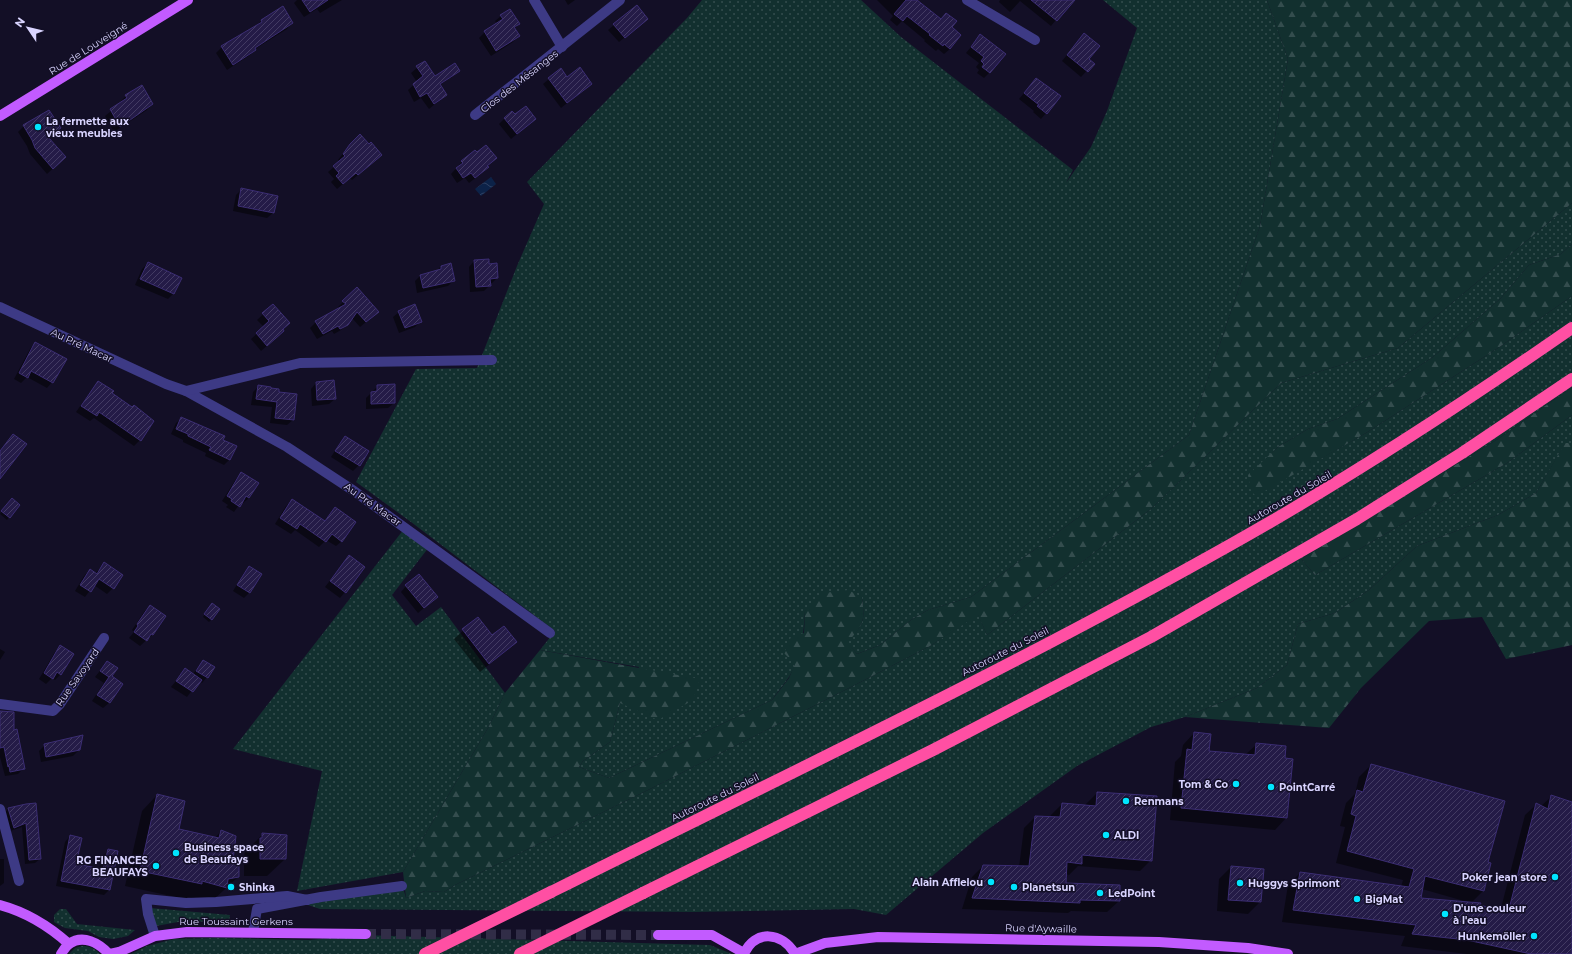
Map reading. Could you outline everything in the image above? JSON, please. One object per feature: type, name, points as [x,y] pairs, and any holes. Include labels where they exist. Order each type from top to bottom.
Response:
[{"type":"highway","name":"Autoroute du Soleil","points":[[425,954],[921,708],[1119,606],[1335,484],[1432,423],[1572,328]]},
{"type":"highway","points":[[520,954],[933,750],[1151,637],[1357,518],[1462,453],[1572,379]]},
{"type":"main road","name":"Rue de Louveigné","points":[[0,116],[188,0]]},
{"type":"main road","points":[[0,905],[20,912],[50,928],[69,944]]},
{"type":"main road","name":"Rue Toussaint Gerkens","points":[[110,954],[131,947],[155,936],[187,932],[366,934]]},
{"type":"main road","points":[[658,935],[712,936],[744,953],[749,945],[757,939],[775,937],[783,940],[790,946],[795,954]]},
{"type":"main road","name":"Rue d'Aywaille","points":[[795,954],[825,943],[883,937],[1159,942],[1248,948],[1288,954]]},
{"type":"main road","points":[[61,954],[69,944],[83,940],[95,942],[110,954]]},
{"type":"street","name":"Clos des Mésanges","points":[[534,0],[562,47]]},
{"type":"street","name":"Clos des Mésanges","points":[[475,115],[620,0]]},
{"type":"street","points":[[967,0],[1035,40]]},
{"type":"street","name":"Au Pré Macar","points":[[0,306],[166,384],[186,391],[287,447],[354,491],[550,633]]},
{"type":"street","points":[[186,391],[300,364],[492,360]]},
{"type":"street","name":"Rue Savoyard","points":[[0,704],[53,711],[60,704],[104,638]]},
{"type":"street","points":[[0,809],[20,881]]},
{"type":"street","points":[[253,932],[257,909],[402,886]]},
{"type":"street","points":[[155,936],[148,914],[146,900],[186,903],[287,896],[307,900]]},
{"type":"green space","points":[[702,0],[861,0],[901,37],[1073,170],[1066,183],[1091,147],[1107,111],[1137,28],[1103,0],[1267,0],[1288,59],[1260,226],[1189,435],[971,597],[928,610],[911,620],[880,645],[857,654],[847,642],[857,631],[862,622],[862,598],[805,611],[803,637],[799,654],[789,677],[772,700],[609,778],[579,767],[583,761],[610,742],[620,703],[639,667],[540,650],[555,631],[356,482],[416,369],[477,368],[517,266],[544,204],[527,182],[687,18]]},
{"type":"green space","points":[[1267,0],[1572,0],[1572,203],[1398,348],[1281,383],[1151,509],[987,635],[978,615],[930,646],[851,687],[646,791],[455,885],[444,892],[425,891],[406,898],[403,872],[488,728],[505,693],[540,650],[700,679],[693,700],[658,720],[620,703],[610,742],[583,761],[579,767],[609,778],[772,700],[789,678],[795,664],[784,653],[791,637],[804,633],[805,611],[824,593],[848,590],[862,597],[862,622],[848,642],[857,654],[880,645],[911,620],[928,610],[971,597],[1189,435],[1260,226],[1288,59]]},
{"type":"green space","points":[[1572,203],[1572,244],[1561,254],[1529,265],[1500,299],[1433,357],[1337,419],[1308,429],[1278,447],[1264,461],[1256,495],[1366,433],[1498,348],[1572,296],[1572,387],[1498,439],[1301,559],[1315,575],[1507,463],[1572,415],[1572,443],[1565,444],[1536,493],[1498,515],[1417,546],[1369,590],[1335,613],[1298,624],[1287,665],[1257,688],[1185,717],[1151,727],[1077,766],[983,833],[886,915],[854,909],[693,912],[320,909],[305,904],[396,890],[404,891],[406,898],[425,891],[444,892],[455,885],[646,791],[930,646],[978,614],[987,635],[1151,509],[1281,383],[1398,348]]},
{"type":"green space","points":[[1572,244],[1572,296],[1498,348],[1366,433],[1256,496],[1251,491],[1248,475],[1278,447],[1308,429],[1337,419],[1433,357],[1500,299],[1529,265],[1561,254]]},
{"type":"green space","points":[[1572,387],[1572,415],[1507,463],[1315,575],[1301,559],[1498,439]]},
{"type":"green space","points":[[1565,443],[1572,443],[1572,645],[1506,659],[1482,617],[1429,621],[1361,688],[1329,728],[1185,717],[1257,688],[1287,665],[1298,624],[1335,613],[1369,590],[1417,546],[1498,515],[1536,493]]},
{"type":"green space","points":[[404,529],[429,547],[392,595],[416,626],[441,607],[505,693],[488,728],[403,872],[297,891],[322,771],[233,749]]},
{"type":"green space","points":[[150,908],[230,915],[229,921],[178,922],[156,926]]},
{"type":"green space","points":[[60,909],[66,909],[77,924],[135,930],[128,936],[113,939],[99,937],[88,931],[65,928],[54,922],[54,915]]},
{"type":"green space","points":[[359,935],[710,945],[732,954],[131,954],[147,946],[174,939],[216,938],[309,940]]},
{"type":"green space","points":[[82,946],[92,948],[100,954],[69,954],[75,948]]},
{"type":"water","points":[[491,177],[496,184],[481,196],[475,189]]},
{"type":"building","points":[[302,0],[328,0],[310,12]]},
{"type":"building","points":[[906,0],[917,0],[941,19],[946,13],[957,21],[952,27],[961,35],[950,49],[944,44],[943,46],[907,16],[903,21],[894,14]]},
{"type":"building","points":[[1031,0],[1075,0],[1057,21]]},
{"type":"building","points":[[637,5],[648,19],[625,38],[613,24]]},
{"type":"building","points":[[283,6],[293,23],[255,48],[256,50],[233,65],[221,46],[262,22],[261,20]]},
{"type":"building","points":[[510,9],[520,24],[514,27],[520,36],[496,51],[484,31],[503,19],[500,15]]},
{"type":"building","points":[[1084,33],[1100,46],[1089,59],[1095,64],[1088,72],[1067,55]]},
{"type":"building","points":[[980,34],[1006,54],[990,73],[982,67],[984,64],[981,61],[984,57],[971,47]]},
{"type":"building","points":[[425,61],[435,76],[455,63],[460,71],[440,84],[447,95],[434,104],[427,93],[420,97],[413,84],[423,76],[416,66]]},
{"type":"building","points":[[580,67],[592,84],[567,103],[548,78],[561,68],[567,77]]},
{"type":"building","points":[[1036,78],[1061,96],[1047,114],[1037,106],[1039,105],[1024,93]]},
{"type":"building","points":[[142,85],[153,104],[120,127],[110,109],[127,98],[125,95]]},
{"type":"building","points":[[526,106],[536,119],[517,134],[504,118],[512,111],[515,114]]},
{"type":"building","points":[[49,110],[61,128],[48,137],[66,157],[53,169],[35,148],[23,125]]},
{"type":"building","points":[[360,134],[369,144],[371,142],[382,155],[358,175],[356,173],[343,184],[336,176],[339,173],[333,166],[345,156],[343,154]]},
{"type":"building","points":[[486,145],[497,158],[487,166],[489,167],[475,178],[471,173],[463,178],[456,168],[463,163],[461,161],[475,150],[477,152]]},
{"type":"building","points":[[241,188],[278,196],[274,213],[238,206]]},
{"type":"building","points":[[489,259],[489,264],[497,263],[498,278],[490,279],[491,286],[476,287],[474,260]]},
{"type":"building","points":[[148,262],[182,278],[174,294],[140,279]]},
{"type":"building","points":[[451,263],[455,281],[423,288],[420,275],[441,269],[441,266]]},
{"type":"building","points":[[357,287],[379,312],[366,322],[357,312],[348,325],[340,329],[338,326],[323,334],[315,321],[346,304],[342,301]]},
{"type":"building","points":[[273,304],[290,323],[283,329],[284,331],[267,346],[256,333],[269,321],[262,313]]},
{"type":"building","points":[[415,304],[422,322],[405,328],[398,311]]},
{"type":"building","points":[[35,342],[67,359],[53,383],[31,371],[28,378],[19,373]]},
{"type":"building","points":[[334,380],[336,399],[317,400],[316,382]]},
{"type":"building","points":[[98,381],[114,391],[112,393],[132,407],[134,405],[154,421],[141,441],[99,412],[97,416],[81,406]]},
{"type":"building","points":[[395,384],[395,403],[371,404],[371,392],[377,391],[377,385]]},
{"type":"building","points":[[258,385],[279,389],[279,392],[297,394],[294,420],[275,418],[277,402],[256,399]]},
{"type":"building","points":[[181,417],[225,436],[223,440],[237,446],[230,460],[209,450],[211,447],[176,429]]},
{"type":"building","points":[[13,434],[27,444],[0,479],[0,451]]},
{"type":"building","points":[[345,436],[369,451],[360,466],[335,451]]},
{"type":"building","points":[[241,472],[259,483],[249,498],[246,496],[240,507],[231,501],[232,499],[227,496]]},
{"type":"building","points":[[12,498],[20,505],[10,518],[1,511]]},
{"type":"building","points":[[292,499],[325,521],[335,507],[356,522],[342,542],[332,534],[326,542],[300,524],[297,529],[280,518]]},
{"type":"building","points":[[349,555],[365,567],[346,593],[330,581]]},
{"type":"building","points":[[104,562],[123,575],[114,589],[99,579],[91,592],[80,585],[90,569],[97,574]]},
{"type":"building","points":[[249,566],[262,574],[250,593],[237,585]]},
{"type":"building","points":[[419,574],[438,597],[424,608],[405,585]]},
{"type":"building","points":[[212,603],[220,609],[212,620],[204,614]]},
{"type":"building","points":[[150,605],[166,616],[147,641],[134,632],[138,626],[137,624]]},
{"type":"building","points":[[478,617],[492,635],[504,626],[517,642],[489,664],[462,629]]},
{"type":"building","points":[[60,645],[74,654],[61,675],[57,672],[53,679],[44,673]]},
{"type":"building","points":[[203,660],[215,667],[208,678],[196,671]]},
{"type":"building","points":[[107,661],[118,668],[112,676],[123,684],[110,703],[97,695],[109,677],[100,671]]},
{"type":"building","points":[[185,668],[202,680],[193,692],[176,681]]},
{"type":"building","points":[[0,711],[14,712],[14,730],[17,729],[25,769],[10,772],[4,747],[0,748]]},
{"type":"building","points":[[1194,732],[1211,734],[1209,751],[1255,755],[1256,743],[1286,746],[1285,758],[1293,759],[1287,818],[1181,808],[1187,749],[1192,750]]},
{"type":"building","points":[[83,735],[80,750],[46,757],[44,744]]},
{"type":"building","points":[[1371,764],[1505,801],[1488,862],[1491,863],[1484,891],[1425,876],[1421,898],[1481,903],[1480,905],[1508,913],[1536,803],[1548,809],[1551,795],[1572,802],[1572,954],[1531,954],[1467,940],[1412,934],[1416,925],[1293,910],[1300,872],[1409,887],[1414,869],[1347,851],[1356,816],[1351,814],[1357,790],[1363,792]]},
{"type":"building","points":[[1097,792],[1157,796],[1152,861],[1082,855],[1082,864],[1067,862],[1066,883],[1120,885],[1120,901],[1080,900],[1080,903],[972,898],[983,865],[1029,866],[1035,816],[1060,817],[1062,803],[1096,806]]},
{"type":"building","name":"Business space de Beaufays","points":[[157,794],[185,801],[179,829],[219,838],[221,830],[236,836],[233,860],[239,862],[239,877],[228,879],[227,888],[202,881],[202,884],[140,871]]},
{"type":"building","points":[[36,803],[41,859],[29,860],[26,823],[14,828],[8,808]]},
{"type":"building","points":[[262,833],[287,835],[286,859],[260,859],[260,838],[262,838]]},
{"type":"building","points":[[70,835],[82,838],[76,864],[103,869],[108,849],[118,851],[110,890],[61,881]]},
{"type":"building","points":[[1231,866],[1264,869],[1261,902],[1228,900]]},
{"type":"tunnel","points":[[366,934],[658,935]]},
{"type":"place","name":"La fermette aux vieux meubles","points":[[38,127]]},
{"type":"place","name":"Tom & Co","points":[[1236,784]]},
{"type":"place","name":"PointCarré","points":[[1271,787]]},
{"type":"place","name":"Renmans","points":[[1126,801]]},
{"type":"place","name":"ALDI","points":[[1106,835]]},
{"type":"place","name":"Business space de Beaufays","points":[[176,853]]},
{"type":"place","name":"RG FINANCES BEAUFAYS","points":[[156,866]]},
{"type":"place","name":"Poker jean store","points":[[1555,877]]},
{"type":"place","name":"Alain Afflelou","points":[[991,882]]},
{"type":"place","name":"Huggys Sprimont","points":[[1240,883]]},
{"type":"place","name":"Shinka","points":[[231,887]]},
{"type":"place","name":"Planetsun","points":[[1014,887]]},
{"type":"place","name":"LedPoint","points":[[1100,893]]},
{"type":"place","name":"BigMat","points":[[1357,899]]},
{"type":"place","name":"D'une couleur à l'eau","points":[[1445,914]]},
{"type":"place","name":"Hunkemöller","points":[[1534,936]]}]
